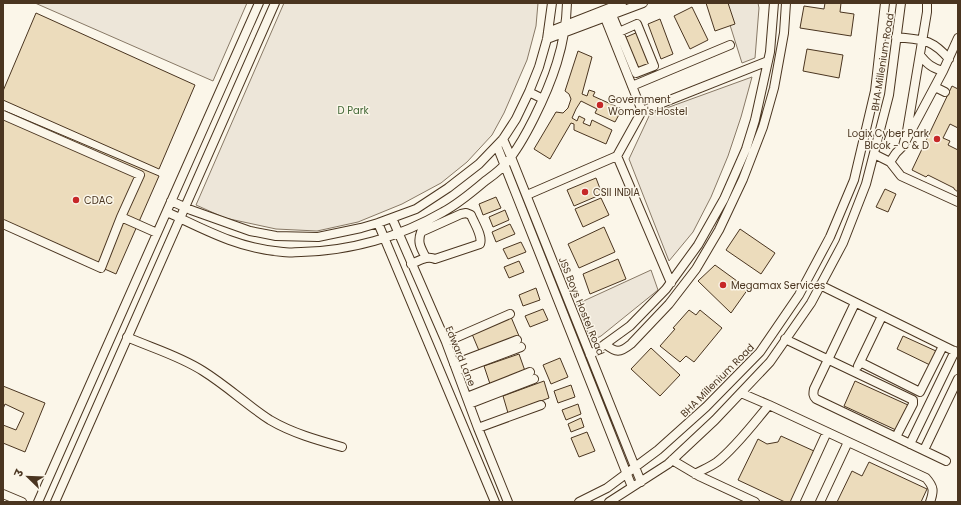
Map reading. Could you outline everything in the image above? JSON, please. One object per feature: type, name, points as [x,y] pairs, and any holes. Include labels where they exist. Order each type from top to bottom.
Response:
[{"type":"street","points":[[38,502],[259,3]]},
{"type":"street","points":[[54,502],[275,3]]},
{"type":"street","points":[[171,201],[191,210],[250,231],[276,236],[318,237],[361,228],[416,209],[448,188],[479,164],[503,139],[516,119],[539,66],[548,36],[552,3]]},
{"type":"street","points":[[167,212],[218,236],[249,247],[284,252],[320,252],[366,244],[420,224],[444,212],[473,192],[504,166],[525,136],[543,99],[555,68],[563,40],[567,3]]},
{"type":"street","points":[[548,36],[622,3]]},
{"type":"street","points":[[565,29],[608,17],[644,3]]},
{"type":"street","points":[[590,355],[630,326],[666,289],[698,245],[724,199],[746,149],[755,120],[770,52],[774,3]]},
{"type":"street","points":[[605,344],[618,352],[624,350],[631,344],[670,304],[696,269],[719,230],[743,180],[763,127],[774,88],[784,33],[786,3]]},
{"type":"street","name":"BHA Millenium Road","points":[[580,502],[607,488],[635,468],[706,408],[760,352],[799,295],[830,237],[854,180],[874,91],[885,3]]},
{"type":"street","name":"BHA Millenium Road","points":[[609,502],[668,464],[715,420],[770,362],[811,303],[843,243],[866,184],[889,95],[901,3]]},
{"type":"street","points":[[903,146],[923,40],[927,3]]},
{"type":"street","points":[[608,17],[619,32],[636,73],[654,66],[637,24],[619,32]]},
{"type":"street","points":[[608,17],[642,111]]},
{"type":"street","points":[[896,37],[923,40],[933,44],[949,59]]},
{"type":"street","points":[[890,162],[903,146],[935,87],[958,38]]},
{"type":"street","points":[[632,86],[730,45]]},
{"type":"street","points":[[920,55],[928,64],[943,71]]},
{"type":"street","points":[[526,195],[617,156],[642,111],[768,61]]},
{"type":"street","points":[[935,87],[944,92]]},
{"type":"street","points":[[528,92],[543,99]]},
{"type":"street","points":[[3,115],[140,175],[101,268],[3,224]]},
{"type":"street","name":"JSS Boys Hostel Road","points":[[503,139],[640,482]]},
{"type":"street","name":"JSS Boys Hostel Road","points":[[497,146],[632,488]]},
{"type":"street","points":[[874,154],[890,162],[901,176],[958,202]]},
{"type":"street","points":[[617,156],[671,283]]},
{"type":"street","points":[[411,264],[426,258],[431,257],[435,259],[480,244],[480,236],[471,215],[466,213],[461,214],[421,232],[419,243],[426,258]]},
{"type":"street","points":[[121,218],[157,233]]},
{"type":"street","name":"Edward Lane","points":[[392,218],[397,233],[446,342],[478,428],[508,502]]},
{"type":"street","points":[[378,223],[495,502]]},
{"type":"street","points":[[820,285],[956,352],[910,444]]},
{"type":"street","points":[[855,303],[814,389],[814,396],[816,399],[946,461]]},
{"type":"street","points":[[446,342],[510,314]]},
{"type":"street","points":[[855,372],[882,316]]},
{"type":"street","points":[[570,332],[579,328]]},
{"type":"street","points":[[127,337],[179,358],[202,370],[224,385],[254,409],[289,430],[342,447]]},
{"type":"street","points":[[786,339],[913,400],[913,404],[896,437]]},
{"type":"street","points":[[455,368],[519,344]]},
{"type":"street","points":[[860,362],[920,392],[943,346]]},
{"type":"street","points":[[468,400],[532,375]]},
{"type":"street","points":[[924,450],[958,379]]},
{"type":"street","points":[[741,393],[926,478],[931,484],[933,492],[930,502]]},
{"type":"street","points":[[478,428],[541,405]]},
{"type":"street","points":[[695,474],[715,463],[725,455],[769,405]]},
{"type":"street","points":[[795,502],[827,432]]},
{"type":"street","points":[[820,502],[848,442]]},
{"type":"street","points":[[672,460],[695,474],[755,502]]},
{"type":"street","points":[[3,494],[22,502]]},
{"type":"green space","points":[[35,3],[247,3],[213,81]]},
{"type":"green space","name":"D Park","points":[[284,3],[538,3],[536,26],[527,60],[504,113],[492,135],[467,162],[441,183],[402,204],[358,222],[317,231],[276,229],[225,218],[196,205]]},
{"type":"green space","points":[[723,3],[758,3],[759,8],[755,58],[742,63]]},
{"type":"green space","points":[[752,77],[728,156],[711,197],[693,232],[669,261],[629,159],[650,114]]},
{"type":"green space","points":[[651,270],[658,290],[601,336],[591,341],[577,304]]},
{"type":"building","points":[[706,3],[728,3],[735,24],[715,31]]},
{"type":"building","points":[[825,3],[841,3],[840,12],[854,14],[851,36],[800,28],[804,6],[824,9]]},
{"type":"building","points":[[692,7],[708,40],[690,49],[674,16]]},
{"type":"building","points":[[36,13],[195,85],[159,169],[3,100],[3,91]]},
{"type":"building","points":[[660,19],[673,54],[661,59],[648,24]]},
{"type":"building","points":[[638,32],[651,65],[637,70],[624,38]]},
{"type":"building","points":[[807,49],[843,55],[839,78],[803,71]]},
{"type":"building","name":"Government Women's Hostel","points":[[578,51],[592,57],[582,94],[587,96],[589,90],[595,92],[593,96],[622,109],[615,122],[595,113],[597,109],[581,101],[572,118],[577,121],[579,116],[585,119],[583,123],[590,126],[592,120],[612,130],[606,144],[574,130],[574,124],[571,123],[550,159],[534,149],[556,112],[563,113],[568,108],[571,99],[569,94],[565,91]]},
{"type":"building","name":"Logix Cyber Park Blcok - C & D","points":[[952,86],[958,89],[958,128],[950,124],[943,138],[950,141],[948,145],[958,150],[958,192],[954,188],[928,175],[926,177],[912,170]]},
{"type":"building","name":"CDAC","points":[[5,111],[159,176],[116,274],[3,224],[3,115]]},
{"type":"building","name":"CSII INDIA","points":[[596,178],[602,194],[574,206],[567,190]]},
{"type":"building","points":[[885,189],[896,194],[888,212],[876,207]]},
{"type":"building","points":[[496,197],[501,208],[483,215],[479,204]]},
{"type":"building","points":[[601,198],[609,215],[583,227],[575,209]]},
{"type":"building","points":[[505,210],[509,220],[493,227],[489,217]]},
{"type":"building","points":[[510,224],[515,234],[496,242],[492,232]]},
{"type":"building","points":[[604,227],[615,252],[579,268],[568,244]]},
{"type":"building","points":[[740,229],[775,253],[761,274],[726,250]]},
{"type":"building","points":[[521,242],[526,252],[508,259],[503,249]]},
{"type":"building","points":[[618,259],[626,279],[590,294],[583,274]]},
{"type":"building","points":[[519,261],[524,272],[509,278],[504,267]]},
{"type":"building","name":"Megamax Services","points":[[715,265],[748,289],[731,313],[698,281]]},
{"type":"building","points":[[536,288],[540,300],[523,306],[519,295]]},
{"type":"building","points":[[543,309],[548,320],[530,327],[525,316]]},
{"type":"building","points":[[689,310],[696,315],[700,310],[722,328],[694,362],[686,356],[680,362],[660,346]]},
{"type":"building","points":[[511,317],[519,336],[480,353],[472,334]]},
{"type":"building","points":[[903,336],[936,351],[930,365],[897,349]]},
{"type":"building","points":[[651,348],[680,375],[660,396],[631,369]]},
{"type":"building","points":[[519,354],[525,371],[490,384],[484,366]]},
{"type":"building","points":[[560,358],[568,377],[551,384],[543,365]]},
{"type":"building","points":[[544,381],[549,398],[508,413],[503,396]]},
{"type":"building","points":[[855,381],[908,405],[896,430],[844,406]]},
{"type":"building","points":[[571,385],[575,397],[558,403],[554,391]]},
{"type":"building","points":[[3,386],[45,403],[25,452],[3,443],[3,425],[16,430],[24,413],[5,404],[3,409]]},
{"type":"building","points":[[578,404],[581,414],[566,420],[562,410]]},
{"type":"building","points":[[581,418],[584,427],[571,432],[568,424]]},
{"type":"building","points":[[587,432],[595,451],[579,457],[571,438]]},
{"type":"building","points":[[781,436],[814,451],[791,502],[785,502],[738,480],[758,439],[767,444],[778,442]]},
{"type":"building","points":[[869,462],[927,489],[921,502],[837,502],[852,471],[862,476]]},
{"type":"place","name":"Government Women's Hostel","points":[[600,105]]},
{"type":"place","name":"Logix Cyber Park Blcok - C & D","points":[[937,139]]},
{"type":"place","name":"CSII INDIA","points":[[585,192]]},
{"type":"place","name":"CDAC","points":[[76,200]]},
{"type":"place","name":"Megamax Services","points":[[723,285]]}]
